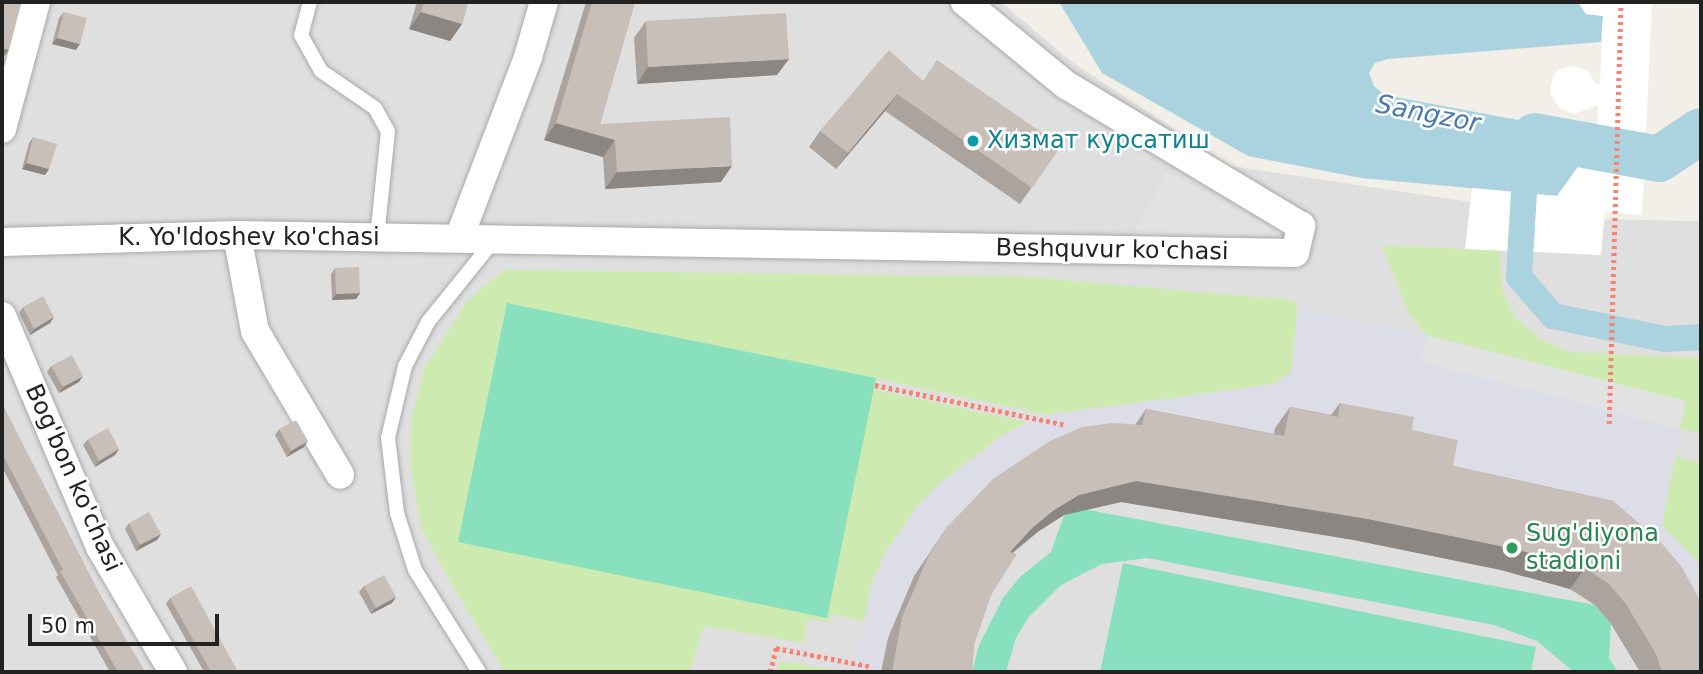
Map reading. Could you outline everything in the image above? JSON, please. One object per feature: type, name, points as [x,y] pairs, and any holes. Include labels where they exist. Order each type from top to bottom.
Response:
[{"type":"street","points":[[2,128],[36,2]]},
{"type":"street","points":[[459,238],[528,57],[544,2]]},
{"type":"street","name":"Beshquvur ko'chasi","points":[[496,238],[1295,253],[1301,226],[1066,85],[965,2]]},
{"type":"street","points":[[237,235],[256,331],[340,475]]},
{"type":"street","name":"K. Yo'ldoshev ko'chasi","points":[[2,242],[237,235],[496,238]]},
{"type":"street","name":"Bog'bon ko'chasi","points":[[2,316],[100,547],[173,672]]},
{"type":"lane","points":[[310,2],[300,35],[321,71],[375,108],[388,131],[377,237]]},
{"type":"lane","points":[[479,672],[415,570],[397,513],[388,438],[405,366],[428,322],[496,238]]},
{"type":"path","points":[[1609,424],[1621,2]]},
{"type":"path","points":[[875,385],[1067,425]]},
{"type":"path","points":[[770,672],[776,648],[869,666]]},
{"type":"shaded area","points":[[2,2],[1001,2],[1072,62],[1231,166],[1585,219],[1701,221],[1701,672],[2,672]]},
{"type":"shaded area","points":[[1166,172],[1291,235],[1290,244],[1131,240]]},
{"type":"shaded area","points":[[1298,309],[1426,335],[1421,362],[1680,429],[1662,525],[1701,566],[1701,649],[1700,645],[1269,457],[1132,430],[914,576],[888,638],[880,672],[855,672],[872,583],[886,552],[922,500],[950,475],[1000,437],[1047,415],[1275,384],[1291,372]]},
{"type":"shaded area","points":[[1426,335],[1685,401],[1680,429],[1420,362]]},
{"type":"green space","points":[[1382,246],[1500,250],[1502,290],[1515,318],[1540,339],[1569,352],[1701,358],[1701,434],[1680,429],[1685,401],[1426,335],[1409,314]]},
{"type":"green space","points":[[504,270],[1028,277],[1293,300],[1298,309],[1291,372],[1275,384],[1047,415],[878,379],[876,390],[1027,422],[1000,437],[922,500],[886,552],[872,583],[864,621],[831,614],[829,622],[808,619],[803,643],[704,626],[690,672],[505,672],[421,528],[409,459],[412,416],[425,367],[467,301]]},
{"type":"green space","points":[[507,303],[876,378],[827,618],[458,542]]},
{"type":"green space","points":[[1675,456],[1701,463],[1701,566],[1662,525]]},
{"type":"green space","points":[[1083,509],[1595,605],[1611,624],[1609,658],[1618,672],[1574,672],[1537,641],[1494,625],[1147,558],[1102,564],[1061,585],[1028,618],[1016,638],[1006,672],[972,672],[979,645],[1003,598],[1020,577],[1051,552],[1064,515]]},
{"type":"green space","points":[[1123,563],[1536,647],[1531,672],[1100,672]]},
{"type":"green space","points":[[779,661],[848,672],[778,672]]},
{"type":"water","points":[[1059,2],[1578,2],[1586,14],[1603,16],[1601,42],[1388,59],[1375,63],[1369,73],[1374,86],[1385,95],[1597,135],[1596,161],[1583,160],[1557,196],[1361,178],[1248,156],[1102,73]]},
{"type":"pier","points":[[1578,2],[1652,2],[1642,215],[1605,212],[1601,255],[1465,249],[1472,188],[1557,196],[1583,160],[1596,160],[1598,105],[1574,114],[1559,108],[1550,93],[1553,76],[1559,70],[1572,66],[1587,70],[1596,84],[1600,84],[1603,16],[1586,14]]},
{"type":"building","points":[[2,2],[21,2],[9,50],[2,48]]},
{"type":"building","points":[[424,2],[468,2],[462,24],[421,12]]},
{"type":"building","points":[[592,2],[635,2],[600,124],[730,117],[732,166],[617,172],[615,140],[556,123]]},
{"type":"building","points":[[64,12],[87,18],[80,44],[57,38]]},
{"type":"building","points":[[786,13],[789,59],[648,67],[646,21]]},
{"type":"building","points":[[889,50],[923,81],[937,60],[1061,146],[1032,188],[897,94],[848,153],[820,131]]},
{"type":"building","points":[[33,137],[57,144],[49,169],[27,163]]},
{"type":"building","points":[[359,267],[360,293],[336,294],[335,268]]},
{"type":"building","points":[[43,296],[54,317],[34,329],[23,307]]},
{"type":"building","points":[[72,355],[83,376],[63,387],[51,366]]},
{"type":"building","name":"Sug'diyona stadioni","points":[[1340,403],[1414,417],[1412,430],[1458,440],[1453,466],[1613,501],[1659,540],[1681,566],[1701,602],[1701,672],[1662,672],[1656,654],[1626,604],[1609,584],[1585,568],[1515,549],[1368,519],[1136,481],[1079,495],[1054,510],[1031,529],[1010,552],[1017,554],[991,595],[974,644],[972,672],[892,672],[902,617],[929,555],[947,527],[994,478],[1050,441],[1082,427],[1113,423],[1142,425],[1146,409],[1284,436],[1290,407],[1338,417]]},
{"type":"building","points":[[2,404],[100,595],[145,672],[118,672],[60,571],[63,570],[2,453]]},
{"type":"building","points":[[296,420],[308,441],[291,451],[279,429]]},
{"type":"building","points":[[108,428],[119,449],[99,461],[88,439]]},
{"type":"building","points":[[149,512],[161,534],[140,545],[129,523]]},
{"type":"building","points":[[384,575],[396,597],[376,608],[364,586]]},
{"type":"building","points":[[191,586],[238,672],[211,672],[170,598]]},
{"type":"waterway","name":"Sangzor","points":[[1535,136],[1659,159],[1701,131]]},
{"type":"waterway","points":[[1526,158],[1519,277],[1553,316],[1665,339],[1701,337]]},
{"type":"place","name":"Хизмат курсатиш","points":[[973,141]]},
{"type":"place","name":"Sug'diyona stadioni","points":[[1512,548]]}]
